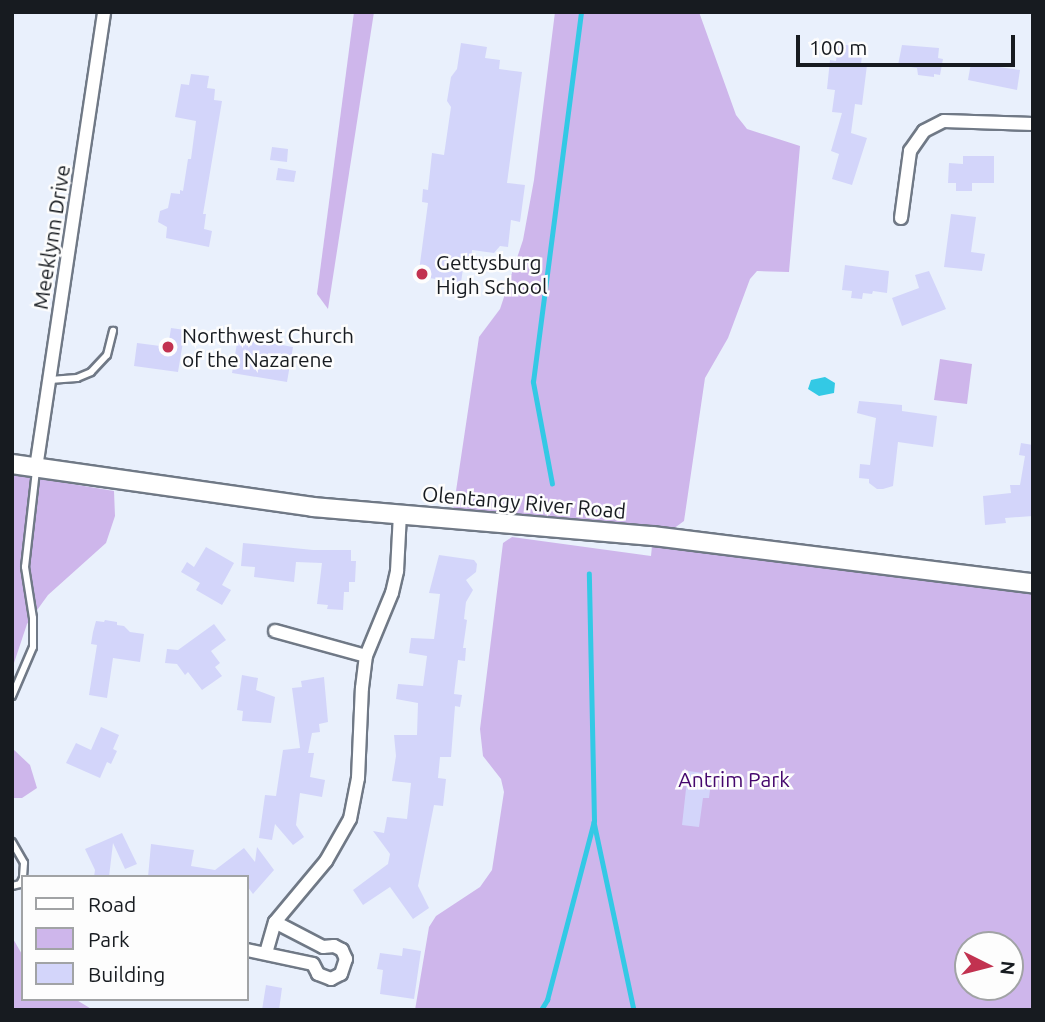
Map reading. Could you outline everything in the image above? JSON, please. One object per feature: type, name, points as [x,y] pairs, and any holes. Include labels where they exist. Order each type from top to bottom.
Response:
[{"type":"main road","name":"Olentangy River Road","points":[[12,464],[205,494],[653,536],[1033,583]]},
{"type":"street","name":"Meeklynn Drive","points":[[36,468],[104,12]]},
{"type":"street","points":[[901,218],[910,151],[923,131],[944,121],[1033,124]]},
{"type":"street","points":[[265,953],[275,922],[326,861],[349,819],[358,778],[366,656],[392,593],[397,571],[400,514]]},
{"type":"street","points":[[275,631],[366,656]]},
{"type":"street","points":[[248,950],[313,964],[318,974],[331,979],[341,974],[345,967],[342,950],[334,946],[323,947],[275,922]]},
{"type":"lane","points":[[48,380],[77,378],[91,372],[107,355],[113,331]]},
{"type":"lane","points":[[12,696],[33,647],[33,618],[25,567],[36,468]]},
{"type":"lane","points":[[12,842],[24,863],[23,875]]},
{"type":"green space","points":[[354,12],[374,12],[328,309],[317,294]]},
{"type":"green space","points":[[555,12],[699,12],[736,115],[747,129],[800,146],[789,272],[757,271],[750,279],[728,338],[705,378],[684,521],[673,529],[453,511],[479,337],[500,309],[523,240],[534,180]]},
{"type":"green space","points":[[940,359],[972,364],[967,404],[934,400]]},
{"type":"green space","points":[[12,474],[114,491],[115,516],[106,543],[48,595],[27,624],[12,669]]},
{"type":"green space","name":"Antrim Park","points":[[653,536],[1033,583],[1033,1010],[415,1010],[429,927],[436,916],[480,887],[492,870],[504,792],[501,779],[483,756],[480,729],[503,543],[512,537],[651,556]]},
{"type":"green space","points":[[12,748],[30,765],[37,788],[22,798],[12,798]]},
{"type":"green space","points":[[12,937],[21,953],[21,1001],[78,1001],[93,1010],[12,1010]]},
{"type":"water","points":[[825,377],[835,383],[834,393],[819,396],[808,389],[811,380]]},
{"type":"building","name":"Gettysburg High School","points":[[461,43],[487,47],[485,58],[500,60],[499,69],[522,72],[507,183],[525,185],[520,222],[511,220],[508,247],[500,246],[494,253],[472,250],[471,262],[464,261],[461,283],[423,277],[419,271],[428,203],[422,202],[423,189],[428,190],[432,153],[444,155],[451,107],[447,101],[451,77],[457,69]]},
{"type":"building","points":[[838,44],[863,47],[861,64],[867,65],[862,105],[855,104],[851,133],[867,138],[852,185],[832,179],[839,154],[831,151],[842,113],[832,112],[835,90],[827,89],[830,60],[836,61]]},
{"type":"building","points":[[902,45],[939,48],[938,58],[943,59],[940,75],[918,75],[917,68],[898,65]]},
{"type":"building","points":[[971,63],[1020,70],[1017,90],[968,80]]},
{"type":"building","points":[[191,74],[209,76],[207,88],[215,89],[214,100],[222,101],[203,214],[206,214],[204,229],[212,231],[209,247],[166,238],[167,227],[158,222],[160,211],[168,208],[171,193],[180,194],[180,190],[183,191],[188,159],[191,159],[196,121],[175,117],[181,84],[189,85]]},
{"type":"building","points":[[272,147],[288,149],[287,162],[270,160]]},
{"type":"building","points":[[963,156],[994,156],[994,183],[972,183],[972,191],[956,191],[956,183],[948,183],[949,163],[963,164]]},
{"type":"building","points":[[278,168],[296,171],[294,182],[276,180]]},
{"type":"building","points":[[951,214],[976,217],[971,252],[985,254],[982,271],[944,267]]},
{"type":"building","points":[[845,265],[889,271],[887,293],[873,291],[872,294],[863,293],[862,299],[851,298],[852,291],[842,290]]},
{"type":"building","points":[[929,271],[946,309],[902,326],[892,298],[919,288],[915,275]]},
{"type":"building","name":"Northwest Church of the Nazarene","points":[[171,328],[185,330],[178,372],[134,366],[137,343],[168,347]]},
{"type":"building","points":[[238,337],[293,347],[287,382],[232,373]]},
{"type":"building","points":[[859,401],[902,405],[902,411],[937,416],[933,447],[898,442],[893,486],[877,489],[869,483],[869,479],[859,478],[860,464],[870,465],[876,418],[857,413]]},
{"type":"building","points":[[1021,443],[1033,445],[1033,516],[1005,518],[1006,523],[985,525],[983,496],[1011,493],[1010,485],[1020,485],[1025,456],[1019,455]]},
{"type":"building","points":[[243,543],[313,550],[351,550],[351,561],[356,561],[355,582],[349,582],[349,592],[344,592],[343,610],[327,609],[328,605],[317,604],[322,563],[296,562],[294,582],[254,577],[255,567],[241,566]]},
{"type":"building","points":[[206,547],[234,563],[222,585],[231,590],[222,605],[196,590],[200,583],[181,572],[187,562],[194,567]]},
{"type":"building","points":[[439,555],[474,560],[477,564],[476,572],[466,580],[473,590],[466,602],[464,619],[467,620],[463,648],[466,648],[465,661],[458,660],[454,694],[462,695],[460,707],[455,706],[451,757],[440,757],[438,778],[446,779],[443,806],[434,805],[418,886],[429,908],[413,919],[390,887],[363,905],[353,890],[388,864],[390,854],[373,831],[384,833],[387,817],[407,819],[411,783],[392,781],[396,756],[394,735],[417,735],[418,703],[396,699],[398,684],[423,686],[427,656],[409,653],[411,638],[434,639],[440,594],[429,593]]},
{"type":"building","points":[[96,621],[117,622],[117,625],[124,626],[130,632],[144,634],[140,662],[113,658],[107,698],[89,695],[97,645],[91,644],[93,632]]},
{"type":"building","points":[[214,624],[226,640],[211,651],[220,663],[215,667],[222,676],[202,690],[188,672],[185,675],[177,664],[165,663],[167,649],[178,650]]},
{"type":"building","points":[[242,675],[258,678],[256,690],[275,697],[271,723],[242,721],[243,711],[237,710]]},
{"type":"building","points":[[324,677],[328,722],[319,724],[320,732],[312,733],[308,753],[314,753],[310,777],[325,780],[322,797],[300,793],[296,825],[304,837],[293,845],[275,824],[272,840],[259,838],[265,795],[276,796],[283,750],[300,748],[292,688],[302,687],[301,681]]},
{"type":"building","points":[[101,727],[119,735],[113,749],[117,751],[111,764],[107,762],[100,778],[66,763],[76,743],[91,750]]},
{"type":"building","points":[[688,771],[712,774],[709,798],[703,798],[699,827],[682,825]]},
{"type":"building","points":[[122,833],[137,864],[125,869],[113,843],[109,875],[94,875],[95,870],[85,849]]},
{"type":"building","points":[[151,844],[194,850],[191,866],[215,870],[244,848],[255,862],[257,847],[274,870],[253,894],[248,887],[248,875],[148,875]]},
{"type":"building","points":[[403,948],[421,951],[414,999],[380,994],[383,970],[377,969],[380,953],[402,956]]},
{"type":"building","points":[[266,985],[282,988],[279,1010],[262,1010]]},
{"type":"waterway","points":[[552,484],[533,382],[581,12]]},
{"type":"waterway","points":[[541,1010],[547,1000],[594,821],[589,574]]},
{"type":"waterway","points":[[594,822],[634,1010]]},
{"type":"place","name":"Gettysburg High School","points":[[422,274]]},
{"type":"place","name":"Northwest Church of the Nazarene","points":[[168,347]]}]
